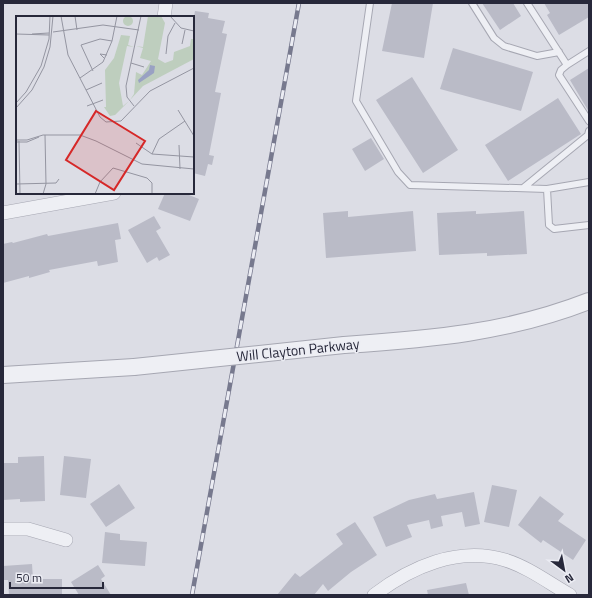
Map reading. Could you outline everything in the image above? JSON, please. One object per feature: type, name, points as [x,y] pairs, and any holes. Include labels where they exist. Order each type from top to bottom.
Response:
[{"type":"street","points":[[164,16],[166,3]]},
{"type":"street","points":[[3,213],[108,194]]},
{"type":"street","name":"Will Clayton Parkway","points":[[3,375],[134,367],[344,345],[433,339],[468,334],[554,314],[589,301]]},
{"type":"street","points":[[3,529],[28,529],[66,540]]},
{"type":"street","points":[[374,595],[392,582],[428,564],[448,558],[466,555],[486,556],[505,560],[526,569],[570,595]]},
{"type":"lane","points":[[370,3],[356,101],[398,172],[410,185],[548,189],[589,182]]},
{"type":"lane","points":[[472,3],[494,38],[504,46],[537,56],[558,52]]},
{"type":"lane","points":[[527,3],[567,65]]},
{"type":"lane","points":[[589,51],[567,65],[561,70],[559,75],[589,121]]},
{"type":"lane","points":[[523,188],[588,135],[589,131]]},
{"type":"lane","points":[[548,189],[549,226],[554,229],[589,225]]},
{"type":"building","points":[[392,3],[433,3],[424,58],[382,51]]},
{"type":"building","points":[[482,3],[513,3],[521,16],[500,30]]},
{"type":"building","points":[[544,3],[589,3],[589,17],[559,35],[547,15],[550,13]]},
{"type":"building","points":[[195,11],[209,13],[208,18],[225,21],[222,33],[227,34],[215,92],[221,93],[209,155],[214,156],[212,165],[208,164],[205,176],[194,173]]},
{"type":"building","points":[[453,48],[533,72],[521,111],[440,89]]},
{"type":"building","points":[[589,68],[589,112],[570,80]]},
{"type":"building","points":[[412,77],[458,150],[423,173],[376,100]]},
{"type":"building","points":[[558,98],[581,134],[508,181],[485,145]]},
{"type":"building","points":[[371,138],[384,159],[365,171],[352,149]]},
{"type":"building","points":[[165,194],[186,194],[199,199],[190,221],[158,209]]},
{"type":"building","points":[[348,211],[348,217],[413,211],[416,251],[326,258],[323,213]]},
{"type":"building","points":[[476,211],[476,214],[524,211],[527,254],[487,256],[487,253],[439,255],[437,213]]},
{"type":"building","points":[[154,216],[161,228],[156,231],[170,255],[159,261],[157,257],[147,263],[128,230]]},
{"type":"building","points":[[118,223],[121,239],[115,240],[118,262],[98,266],[97,261],[49,270],[50,272],[29,278],[29,276],[3,283],[3,244],[13,243],[47,234],[48,236]]},
{"type":"building","points":[[44,456],[45,501],[20,502],[20,499],[3,500],[3,463],[18,463],[18,457]]},
{"type":"building","points":[[64,456],[91,459],[86,498],[60,495]]},
{"type":"building","points":[[119,484],[135,508],[106,527],[90,504]]},
{"type":"building","points":[[492,485],[517,490],[509,527],[484,522]]},
{"type":"building","points":[[474,492],[480,524],[465,527],[462,512],[441,516],[443,526],[431,529],[429,520],[407,525],[412,537],[386,547],[373,517],[409,500],[435,494],[437,499]]},
{"type":"building","points":[[540,496],[564,514],[558,521],[586,540],[573,560],[543,540],[541,543],[518,525]]},
{"type":"building","points":[[355,522],[377,555],[351,572],[328,591],[323,584],[314,595],[277,595],[295,573],[300,577],[343,544],[336,534]]},
{"type":"building","points":[[105,532],[120,534],[120,540],[147,542],[145,566],[102,563]]},
{"type":"building","points":[[32,564],[33,579],[62,579],[62,595],[9,595],[8,580],[4,580],[3,566]]},
{"type":"building","points":[[98,565],[105,576],[101,579],[111,595],[79,595],[71,582]]},
{"type":"building","points":[[466,583],[469,595],[428,595],[427,590]]},
{"type":"railway","points":[[192,595],[299,3]]}]
